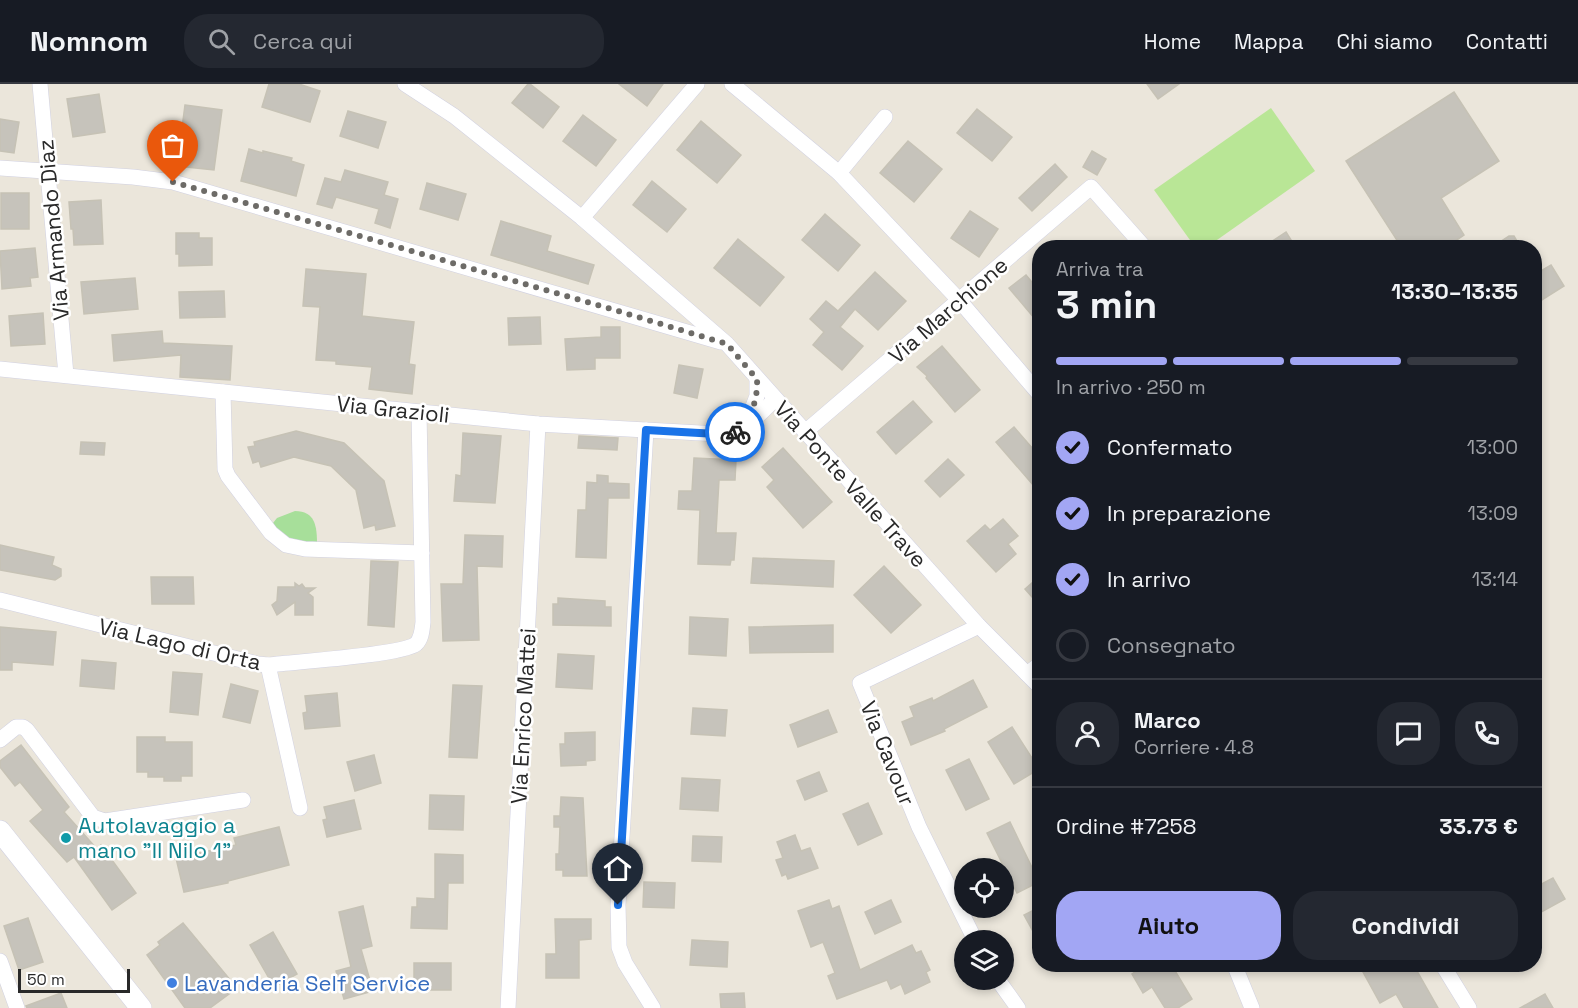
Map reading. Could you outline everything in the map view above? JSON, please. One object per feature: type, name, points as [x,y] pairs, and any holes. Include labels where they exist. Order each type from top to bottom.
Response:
[{"type":"main road","points":[[0,831],[141,1008]]},
{"type":"street","name":"Via Armando Diaz","points":[[40,84],[66,375]]},
{"type":"street","name":"Via Ponte Valle Trave","points":[[405,84],[454,116],[582,218],[727,344],[979,626],[1032,679]]},
{"type":"street","points":[[582,218],[697,84]]},
{"type":"street","points":[[732,84],[839,173],[959,300],[1032,386]]},
{"type":"street","points":[[839,173],[885,117]]},
{"type":"street","points":[[0,168],[173,182],[727,344]]},
{"type":"street","name":"Via Marchione","points":[[805,432],[1091,187],[1138,240]]},
{"type":"street","name":"Via Grazioli","points":[[0,369],[538,424],[717,434],[745,428]]},
{"type":"street","points":[[745,428],[757,396],[757,379]]},
{"type":"street","points":[[223,392],[225,469],[271,533],[294,548],[422,553]]},
{"type":"street","points":[[745,428],[775,399]]},
{"type":"street","name":"Via Lago di Orta","points":[[0,600],[258,664],[268,665],[403,650],[417,643],[422,632],[419,412]]},
{"type":"street","name":"Via Enrico Mattei","points":[[508,1008],[538,424]]},
{"type":"street","points":[[646,430],[618,905],[619,947],[625,963],[653,1008]]},
{"type":"street","name":"Via Cavour","points":[[970,930],[919,826],[860,683],[979,626]]},
{"type":"street","points":[[268,665],[300,807]]},
{"type":"street","points":[[1027,674],[1032,670]]},
{"type":"street","points":[[0,740],[16,727],[23,727],[27,730],[93,816],[100,820],[243,800]]},
{"type":"street","points":[[0,961],[17,1008]]},
{"type":"street","points":[[1237,972],[1252,1008]]},
{"type":"street","points":[[1447,972],[1469,1008]]},
{"type":"street","points":[[1005,990],[1018,1008]]},
{"type":"green space","points":[[1271,108],[1315,171],[1217,240],[1190,240],[1154,190]]},
{"type":"green space","points":[[295,511],[311,517],[315,526],[317,544],[296,543],[277,530],[273,523],[277,518]]},
{"type":"building","points":[[269,84],[299,84],[320,91],[310,122],[262,107]]},
{"type":"building","points":[[528,84],[559,107],[543,128],[512,103]]},
{"type":"building","points":[[619,84],[663,84],[647,106]]},
{"type":"building","points":[[1147,84],[1179,84],[1158,99]]},
{"type":"building","points":[[1454,92],[1499,161],[1441,198],[1464,235],[1457,240],[1397,240],[1346,161]]},
{"type":"building","points":[[99,94],[105,132],[73,137],[67,99]]},
{"type":"building","points":[[185,105],[222,110],[214,170],[177,166]]},
{"type":"building","points":[[977,109],[1012,137],[992,161],[957,133]]},
{"type":"building","points":[[348,111],[386,122],[378,148],[340,136]]},
{"type":"building","points":[[583,115],[616,140],[596,166],[563,141]]},
{"type":"building","points":[[0,119],[19,122],[14,153],[0,151]]},
{"type":"building","points":[[701,121],[741,155],[717,183],[677,150]]},
{"type":"building","points":[[908,141],[942,169],[914,202],[880,173]]},
{"type":"building","points":[[249,149],[292,158],[291,161],[304,165],[296,196],[241,181]]},
{"type":"building","points":[[1092,151],[1106,159],[1097,175],[1083,167]]},
{"type":"building","points":[[1055,164],[1067,177],[1032,211],[1019,198]]},
{"type":"building","points":[[345,170],[388,182],[384,195],[398,199],[390,228],[375,223],[379,209],[336,197],[332,208],[317,204],[325,178],[341,182]]},
{"type":"building","points":[[652,181],[686,209],[667,232],[633,205]]},
{"type":"building","points":[[427,183],[466,194],[458,220],[420,209]]},
{"type":"building","points":[[1,193],[29,193],[29,229],[1,229]]},
{"type":"building","points":[[101,200],[103,244],[74,245],[69,202]]},
{"type":"building","points":[[970,211],[998,229],[979,257],[951,238]]},
{"type":"building","points":[[825,214],[860,245],[838,271],[802,240]]},
{"type":"building","points":[[501,221],[551,236],[547,251],[594,265],[588,284],[491,255]]},
{"type":"building","points":[[1286,232],[1291,240],[1274,240]]},
{"type":"building","points":[[176,233],[199,233],[199,238],[212,238],[212,265],[179,266],[179,254],[176,254]]},
{"type":"building","points":[[1514,236],[1516,240],[1503,240]]},
{"type":"building","points":[[738,239],[784,277],[760,306],[714,268]]},
{"type":"building","points":[[35,248],[38,277],[30,278],[31,286],[2,289],[0,251]]},
{"type":"building","points":[[1551,265],[1564,286],[1542,300],[1542,270]]},
{"type":"building","points":[[306,269],[366,274],[362,316],[414,322],[409,364],[415,365],[412,394],[369,389],[372,367],[316,360],[320,307],[303,306]]},
{"type":"building","points":[[875,272],[906,301],[878,330],[855,309],[840,327],[863,346],[842,370],[813,345],[824,332],[810,319],[826,301],[838,311]]},
{"type":"building","points":[[1026,275],[1032,282],[1032,315],[1009,288]]},
{"type":"building","points":[[135,278],[138,309],[84,314],[81,282]]},
{"type":"building","points":[[224,291],[225,317],[180,318],[179,292]]},
{"type":"building","points":[[43,313],[45,344],[11,346],[9,316]]},
{"type":"building","points":[[540,317],[541,344],[509,345],[508,318]]},
{"type":"building","points":[[601,327],[620,327],[620,358],[595,358],[595,369],[567,370],[565,339],[601,337]]},
{"type":"building","points":[[162,331],[163,343],[232,346],[230,380],[180,377],[181,355],[114,361],[112,335]]},
{"type":"building","points":[[942,346],[980,390],[955,412],[926,378],[927,376],[917,367]]},
{"type":"building","points":[[679,365],[703,369],[697,398],[674,393]]},
{"type":"building","points":[[913,401],[932,422],[896,454],[877,432]]},
{"type":"building","points":[[1014,427],[1032,448],[1032,484],[996,442]]},
{"type":"building","points":[[296,431],[344,443],[384,481],[395,526],[376,530],[375,525],[364,528],[356,490],[331,466],[294,457],[261,467],[259,461],[253,463],[248,447],[255,446],[254,442]]},
{"type":"building","points":[[463,433],[501,436],[495,503],[454,501],[456,475],[461,476]]},
{"type":"building","points":[[579,436],[618,438],[617,450],[578,448]]},
{"type":"building","points":[[81,442],[105,443],[104,455],[80,454]]},
{"type":"building","points":[[783,448],[832,502],[803,528],[767,487],[774,480],[762,467]]},
{"type":"building","points":[[694,458],[736,460],[735,480],[719,480],[716,533],[736,533],[734,560],[731,560],[730,565],[698,564],[700,510],[678,509],[679,491],[692,491]]},
{"type":"building","points":[[948,459],[964,475],[940,497],[925,481]]},
{"type":"building","points":[[597,475],[608,476],[608,483],[629,484],[629,498],[608,498],[606,558],[576,557],[578,510],[586,510],[587,482],[597,483]]},
{"type":"building","points":[[1003,519],[1018,536],[1008,544],[1016,554],[996,572],[967,541],[985,525],[990,530]]},
{"type":"building","points":[[465,535],[503,536],[502,567],[477,566],[479,640],[443,641],[441,584],[463,584]]},
{"type":"building","points":[[0,545],[54,557],[52,565],[61,569],[61,576],[55,580],[0,570]]},
{"type":"building","points":[[753,558],[834,561],[833,587],[751,583]]},
{"type":"building","points":[[371,561],[398,562],[394,627],[368,625]]},
{"type":"building","points":[[884,566],[921,605],[891,633],[854,595]]},
{"type":"building","points":[[151,577],[193,577],[194,604],[152,604]]},
{"type":"building","points":[[295,583],[299,586],[302,584],[305,588],[315,588],[308,593],[313,597],[313,615],[295,615],[295,602],[277,615],[272,605],[277,601],[278,587],[295,587]]},
{"type":"building","points":[[1032,583],[1032,597],[1025,589]]},
{"type":"building","points":[[558,598],[605,601],[605,607],[611,607],[611,626],[553,625],[553,604],[558,604]]},
{"type":"building","points":[[690,617],[728,619],[726,656],[689,654]]},
{"type":"building","points":[[833,625],[833,652],[750,653],[749,627]]},
{"type":"building","points":[[0,627],[56,632],[53,665],[12,662],[12,670],[0,670]]},
{"type":"building","points":[[558,654],[594,656],[592,689],[556,687]]},
{"type":"building","points":[[82,660],[116,663],[114,689],[80,686]]},
{"type":"building","points":[[173,672],[202,674],[198,715],[170,712]]},
{"type":"building","points":[[973,680],[987,707],[944,729],[945,731],[911,745],[902,722],[914,717],[910,707],[932,698],[933,701]]},
{"type":"building","points":[[231,684],[258,691],[250,723],[223,717]]},
{"type":"building","points":[[453,685],[482,686],[477,758],[449,757]]},
{"type":"building","points":[[337,693],[340,726],[305,729],[303,713],[307,712],[305,696]]},
{"type":"building","points":[[693,708],[727,710],[725,736],[691,734]]},
{"type":"building","points":[[828,710],[837,732],[798,747],[790,725]]},
{"type":"building","points":[[1012,727],[1032,758],[1032,773],[1014,784],[988,742]]},
{"type":"building","points":[[595,732],[595,760],[586,761],[586,765],[561,766],[560,744],[565,744],[565,733]]},
{"type":"building","points":[[137,737],[165,737],[165,742],[192,742],[192,776],[181,776],[181,781],[164,781],[164,777],[148,777],[148,772],[137,772]]},
{"type":"building","points":[[21,745],[69,807],[64,812],[97,849],[101,845],[136,893],[112,910],[74,857],[67,862],[30,821],[43,810],[20,782],[15,786],[0,767],[0,761]]},
{"type":"building","points":[[374,755],[381,783],[355,791],[347,762]]},
{"type":"building","points":[[969,759],[989,799],[966,810],[946,770]]},
{"type":"building","points":[[819,772],[827,791],[805,800],[797,781]]},
{"type":"building","points":[[682,778],[720,780],[718,811],[680,809]]},
{"type":"building","points":[[430,795],[464,796],[463,830],[429,829]]},
{"type":"building","points":[[561,797],[583,798],[587,876],[563,876],[563,870],[556,870],[560,827],[554,827],[554,816],[560,816]]},
{"type":"building","points":[[354,800],[361,829],[327,837],[323,820],[327,819],[324,807]]},
{"type":"building","points":[[868,803],[882,834],[858,845],[843,814]]},
{"type":"building","points":[[1010,822],[1032,868],[1032,886],[1017,893],[1014,887],[1014,858],[1000,858],[987,833]]},
{"type":"building","points":[[279,827],[289,865],[228,881],[228,883],[184,892],[176,858],[236,845],[234,838]]},
{"type":"building","points":[[795,835],[801,851],[810,848],[818,868],[788,879],[786,874],[782,876],[776,860],[783,858],[777,842]]},
{"type":"building","points":[[693,836],[722,837],[721,862],[692,861]]},
{"type":"building","points":[[435,854],[463,855],[463,883],[448,883],[447,929],[411,928],[412,907],[417,907],[417,898],[435,899]]},
{"type":"building","points":[[1553,878],[1565,899],[1542,912],[1542,884]]},
{"type":"building","points":[[644,882],[675,883],[674,908],[643,907]]},
{"type":"building","points":[[829,900],[832,909],[839,906],[860,970],[912,945],[916,953],[921,951],[930,970],[926,972],[930,982],[905,994],[901,984],[891,989],[887,980],[837,999],[828,976],[835,973],[823,942],[811,947],[798,911]]},
{"type":"building","points":[[891,900],[901,922],[875,934],[865,912]]},
{"type":"building","points":[[363,906],[372,946],[361,949],[373,991],[344,999],[336,971],[351,967],[339,912]]},
{"type":"building","points":[[1032,911],[1032,930],[1024,915]]},
{"type":"building","points":[[28,918],[43,962],[19,970],[4,926]]},
{"type":"building","points":[[555,919],[591,919],[591,939],[579,940],[579,978],[546,978],[546,954],[556,954]]},
{"type":"building","points":[[183,923],[237,988],[210,1008],[185,1008],[147,955],[160,945],[158,942]]},
{"type":"building","points":[[273,932],[297,974],[274,987],[250,945]]},
{"type":"building","points":[[692,940],[728,942],[727,967],[690,965]]},
{"type":"building","points":[[414,963],[451,963],[451,990],[414,990]]},
{"type":"building","points":[[1135,972],[1176,972],[1192,999],[1178,1008],[1165,1008],[1152,987],[1143,993],[1132,974]]},
{"type":"building","points":[[1363,972],[1418,972],[1438,1008],[1404,1008],[1396,994],[1380,1003]]},
{"type":"building","points":[[61,993],[67,1008],[27,1008],[26,1006]]},
{"type":"building","points":[[744,993],[745,1008],[721,1008],[720,994]]},
{"type":"building","points":[[1545,994],[1553,1008],[1520,1008]]},
{"type":"way so far","points":[[173,182],[727,344],[757,379],[758,389],[745,428],[735,432]]},
{"type":"place","name":"Autolavaggio a mano \"Il Nilo 1\"","points":[[66,838]]},
{"type":"place","name":"Lavanderia Self Service","points":[[172,983]]},
{"type":"route","points":[[618,905],[646,430],[717,434],[735,432]]}]
